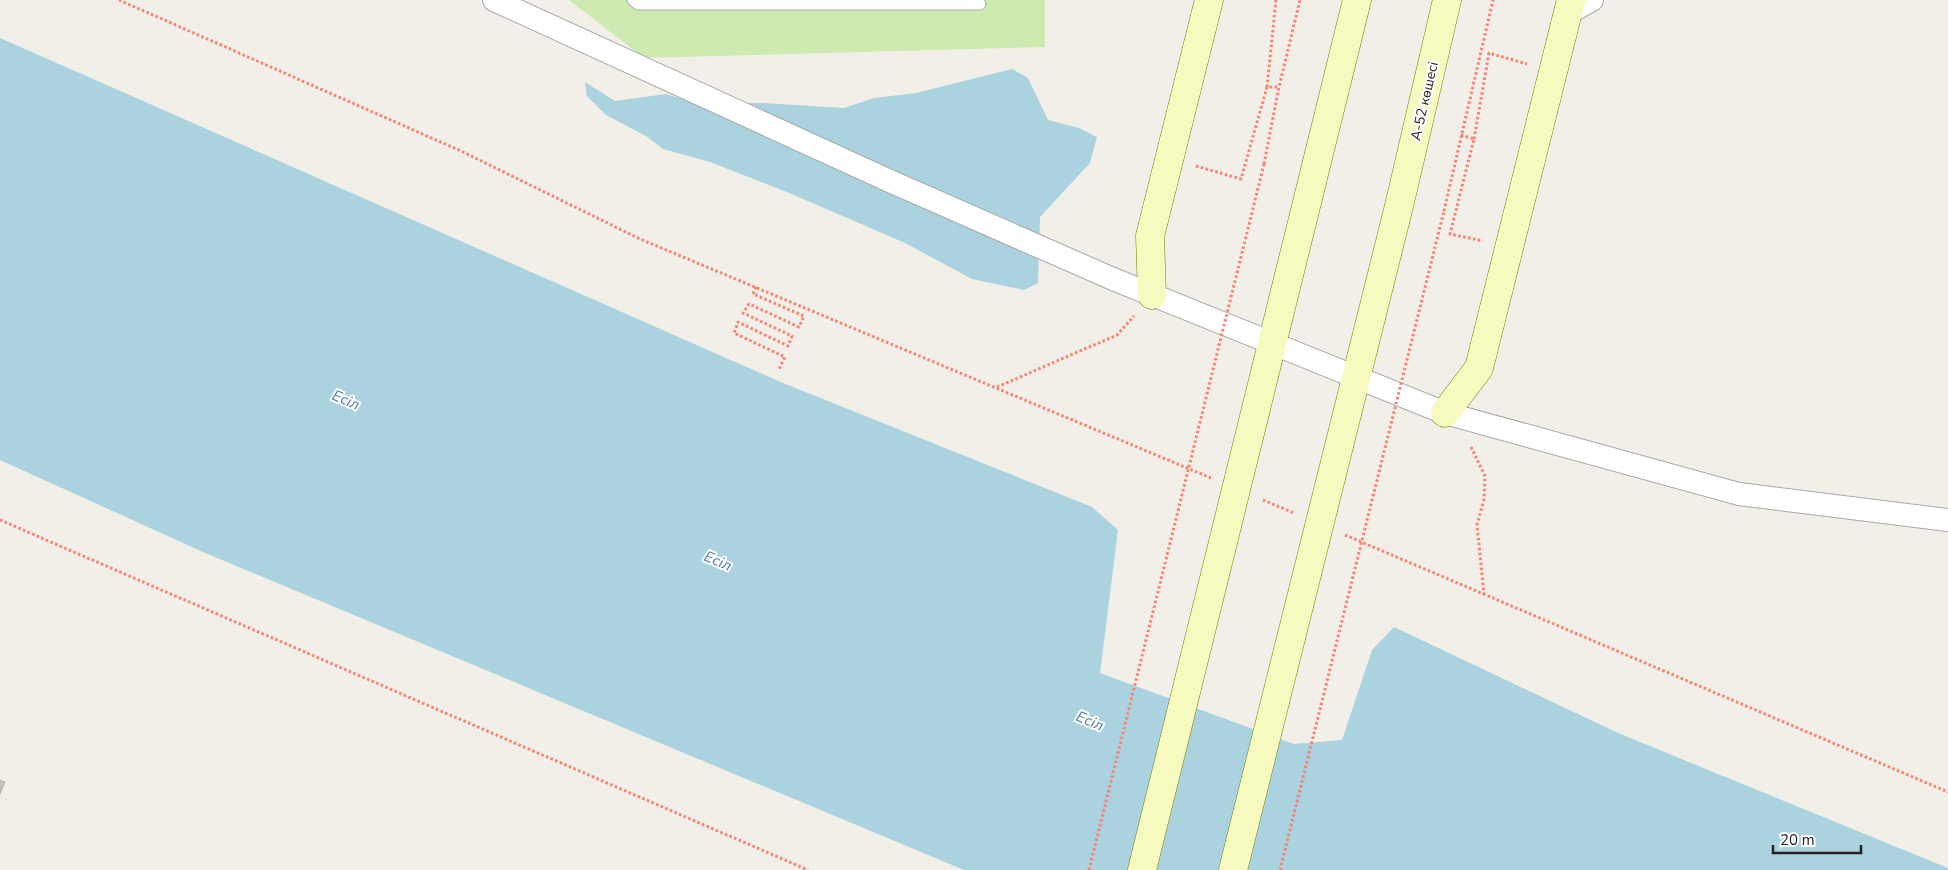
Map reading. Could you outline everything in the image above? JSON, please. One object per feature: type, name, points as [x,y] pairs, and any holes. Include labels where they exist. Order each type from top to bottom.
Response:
[{"type":"main road","points":[[1152,294],[1150,236],[1209,0]]},
{"type":"main road","points":[[1142,870],[1357,0]]},
{"type":"main road","name":"А-52 көшесі","points":[[1233,870],[1400,202],[1448,0]]},
{"type":"main road","points":[[1445,413],[1479,368],[1569,7]]},
{"type":"street","points":[[494,0],[892,182],[1152,294],[1445,413],[1739,494],[1948,520]]},
{"type":"street","points":[[1569,7],[1592,0]]},
{"type":"lane","points":[[633,0],[638,4],[980,4]]},
{"type":"path","points":[[119,0],[461,151],[640,239],[1218,481]]},
{"type":"path","points":[[1168,159],[1241,179],[1267,87],[1276,0]]},
{"type":"path","points":[[1089,870],[1264,164],[1279,87],[1300,0]]},
{"type":"path","points":[[1280,870],[1444,211],[1493,0]]},
{"type":"path","points":[[1510,246],[1450,234],[1474,139],[1489,53],[1553,71]]},
{"type":"path","points":[[1267,87],[1279,87]]},
{"type":"path","points":[[1461,135],[1474,139]]},
{"type":"path","points":[[756,287],[754,294],[804,316],[800,328],[749,304],[743,313],[792,336],[788,346],[738,322],[734,333],[785,356],[779,369]]},
{"type":"path","points":[[997,387],[1117,335],[1152,294]]},
{"type":"path","points":[[1445,413],[1476,454],[1485,476],[1484,499],[1476,525],[1484,594]]},
{"type":"path","points":[[1254,496],[1300,516]]},
{"type":"path","points":[[0,520],[808,870]]},
{"type":"path","points":[[1337,532],[1948,792]]},
{"type":"green space","points":[[569,0],[1045,0],[1045,47],[644,58]]},
{"type":"water","name":"Есіл","points":[[0,38],[783,383],[1092,507],[1118,530],[1100,673],[1294,744],[1342,740],[1372,650],[1394,627],[1618,733],[1948,868],[1948,870],[964,870],[203,552],[0,460]]},
{"type":"water","points":[[1012,69],[1028,78],[1048,120],[1079,128],[1097,137],[1090,163],[1040,217],[1038,283],[1024,290],[972,279],[905,243],[787,192],[710,162],[663,149],[646,136],[606,115],[587,96],[585,82],[615,101],[666,94],[699,104],[761,103],[844,108],[874,98],[916,93]]},
{"type":"building","points":[[0,780],[5,782],[0,794]]}]
